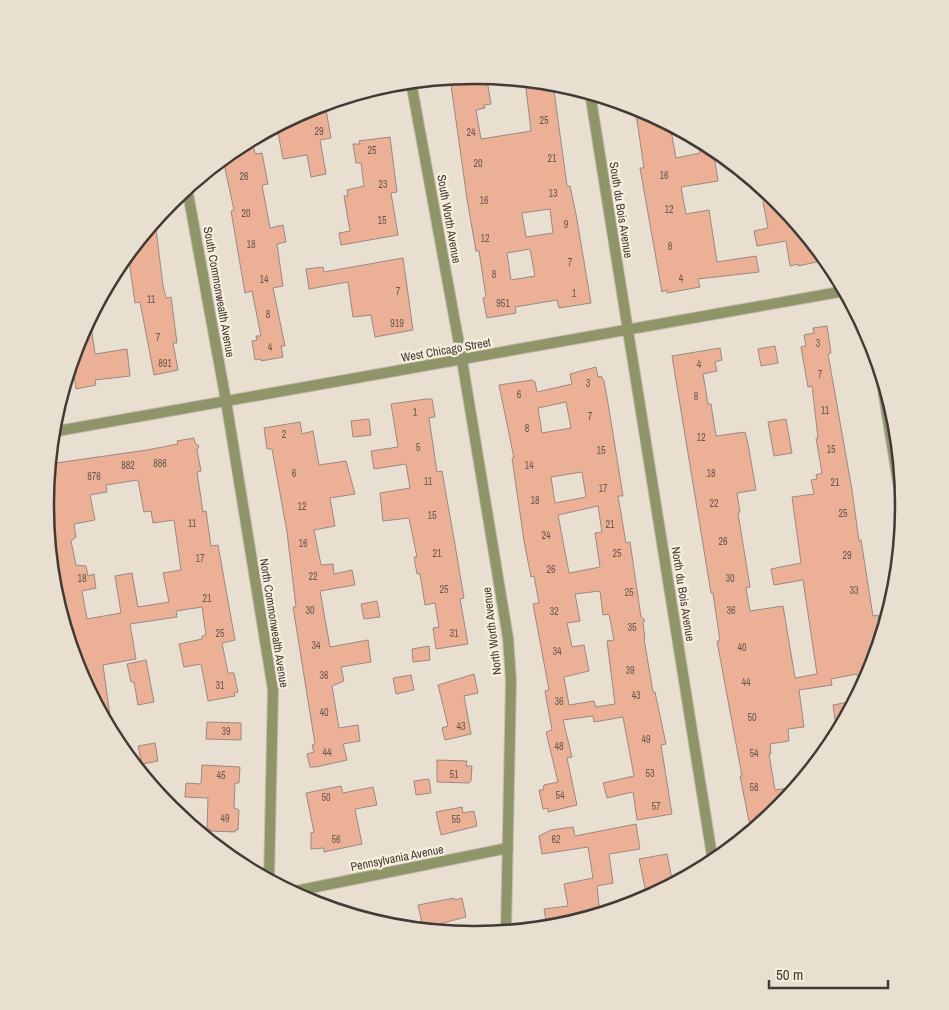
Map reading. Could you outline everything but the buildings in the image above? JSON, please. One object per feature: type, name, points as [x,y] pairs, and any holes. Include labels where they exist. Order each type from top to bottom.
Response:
[{"type":"street","name":"South Worth Avenue","points":[[412,89],[462,360]]},
{"type":"street","name":"South du Bois Avenue","points":[[591,101],[628,330]]},
{"type":"street","name":"South Commonwealth Avenue","points":[[189,197],[226,401]]},
{"type":"street","name":"West Chicago Street","points":[[61,430],[838,293]]},
{"type":"street","name":"North du Bois Avenue","points":[[628,330],[712,852]]},
{"type":"street","name":"North Worth Avenue","points":[[462,360],[510,652],[506,925]]},
{"type":"street","name":"North Commonwealth Avenue","points":[[226,401],[273,690],[269,872]]},
{"type":"street","name":"Pennsylvania Avenue","points":[[304,889],[508,848]]}]
